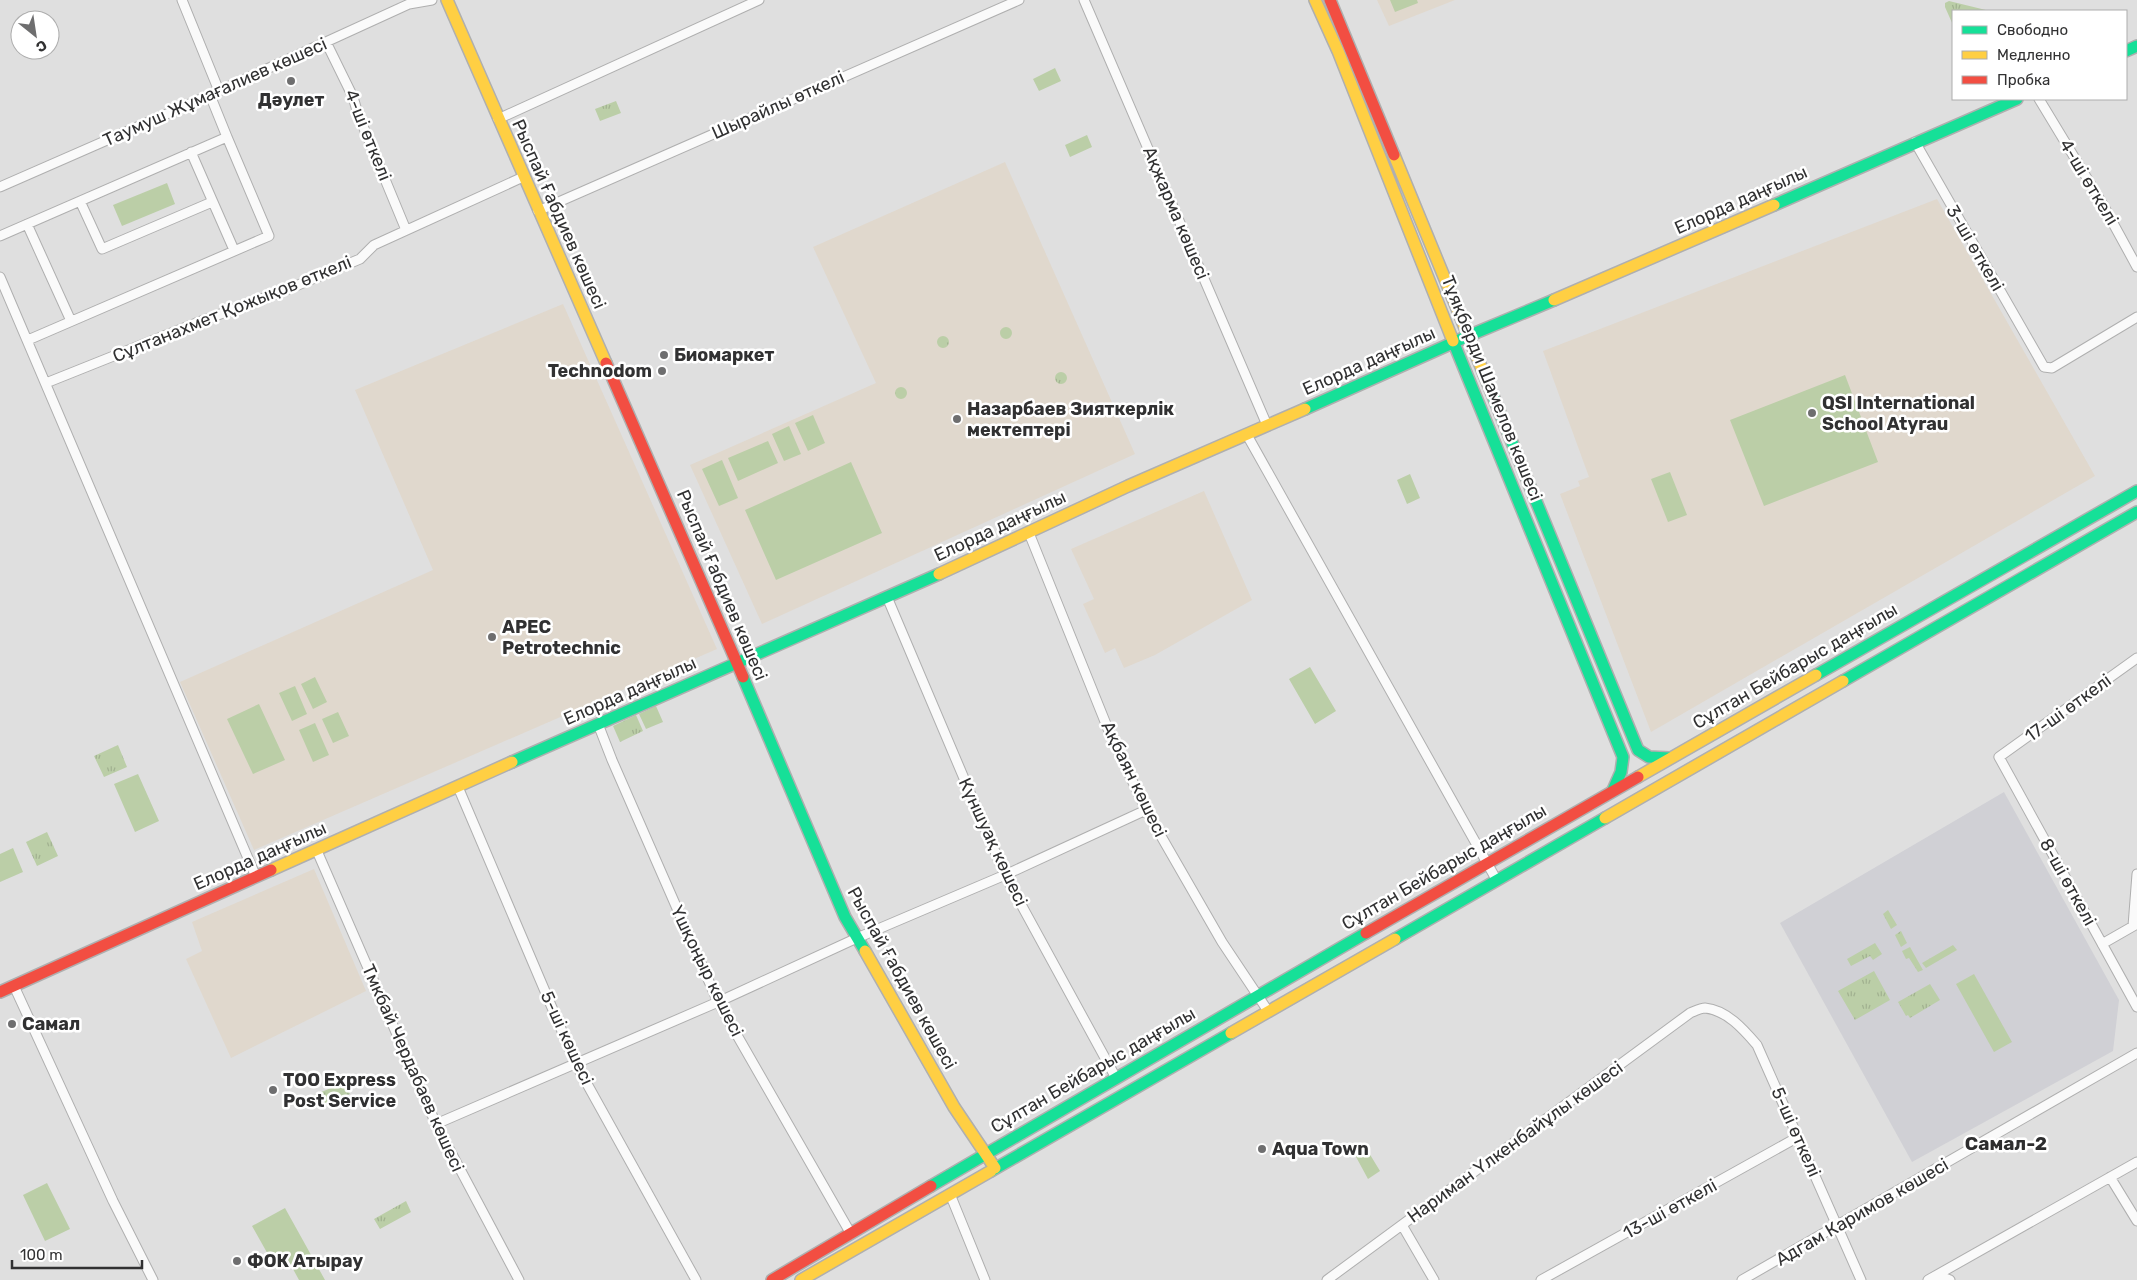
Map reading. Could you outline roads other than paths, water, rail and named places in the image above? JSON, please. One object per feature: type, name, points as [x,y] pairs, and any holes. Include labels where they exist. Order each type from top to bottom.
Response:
[{"type":"street","points":[[182,0],[219,91]]},
{"type":"street","name":"Таумуш Жұмағалиев көшесі","points":[[0,187],[219,91],[410,4],[432,0]]},
{"type":"street","name":"Рыспай Ғабдиев көшесі","points":[[446,0],[737,662],[845,917],[954,1107],[995,1168]]},
{"type":"street","points":[[498,119],[759,0]]},
{"type":"street","name":"Шырайлы өткелі","points":[[538,211],[1019,0]]},
{"type":"street","name":"Ақжарма көшесі","points":[[1084,0],[1267,425]]},
{"type":"street","name":"Тұяқберди Шамелов көшесі","points":[[1315,0],[1338,51],[1623,757],[1621,772],[1613,790]]},
{"type":"street","name":"Тұяқберди Шамелов көшесі","points":[[1330,0],[1638,750],[1649,757],[1670,758]]},
{"type":"street","name":"4-ші өткелі","points":[[326,42],[354,97],[358,114],[406,230]]},
{"type":"street","points":[[28,340],[269,236],[210,95]]},
{"type":"street","name":"Елорда даңғылы","points":[[0,992],[737,662],[887,597],[1128,486],[1454,342],[1604,280],[1915,142],[2015,100]]},
{"type":"street","name":"4-ші өткелі","points":[[2040,100],[2102,203],[2137,267]]},
{"type":"street","points":[[0,236],[226,137]]},
{"type":"street","name":"3-ші өткелі","points":[[1915,142],[2044,367],[2052,368],[2137,317]]},
{"type":"street","points":[[191,152],[234,250]]},
{"type":"street","name":"Сұлтанахмет Қожықов өткелі","points":[[46,383],[360,259],[374,245],[523,177]]},
{"type":"street","points":[[80,201],[102,249],[212,202]]},
{"type":"street","points":[[27,224],[71,321]]},
{"type":"street","points":[[0,277],[256,878]]},
{"type":"street","points":[[1247,435],[1496,879]]},
{"type":"street","name":"Сұлтан Бейбарыс даңғылы","points":[[772,1280],[985,1153],[1257,995],[2137,491]]},
{"type":"street","name":"Сұлтан Бейбарыс даңғылы","points":[[801,1280],[2137,512]]},
{"type":"street","name":"Ақбаян көшесі","points":[[1029,533],[1108,729],[1146,810],[1222,942],[1268,1011]]},
{"type":"street","name":"Күншуақ көшесі","points":[[887,597],[1005,875],[1116,1078]]},
{"type":"street","name":"17-ші өткелі","points":[[2000,757],[2137,658]]},
{"type":"street","name":"Үшқоңыр көшесі","points":[[598,724],[718,1002],[851,1234]]},
{"type":"street","name":"8-ші өткелі","points":[[2000,757],[2137,1007]]},
{"type":"street","name":"5-ші көшесі","points":[[458,787],[576,1064],[696,1280]]},
{"type":"street","points":[[436,1124],[718,1002],[857,938],[1005,875],[1146,810]]},
{"type":"street","name":"Тмкбай Чердабаев көшесі","points":[[318,851],[436,1124],[519,1280]]},
{"type":"street","points":[[2102,944],[2135,925],[2137,874]]},
{"type":"street","points":[[14,986],[113,1201],[153,1280]]},
{"type":"street","name":"5-ші өткелі","points":[[1704,1008],[1724,1015],[1743,1028],[1757,1045],[1861,1280]]},
{"type":"street","name":"Нариман Үлкенбайұлы көшесі","points":[[1327,1280],[1690,1012],[1704,1008]]},
{"type":"street","name":"Адгам Каримов көшесі","points":[[1742,1280],[2137,1053]]},
{"type":"street","name":"13-ші өткелі","points":[[1541,1280],[1798,1137]]},
{"type":"street","points":[[1928,1280],[1939,1277],[2137,1162]]},
{"type":"street","points":[[2110,1177],[2137,1221]]},
{"type":"street","points":[[950,1194],[985,1280]]},
{"type":"street","points":[[1402,1225],[1434,1280]]},
{"type":"street","points":[[1939,1277],[1950,1280]]},
{"type":"place","name":"Дәулет","points":[[291,81]]},
{"type":"place","name":"Биомаркет","points":[[664,355]]},
{"type":"place","name":"Technodom","points":[[662,371]]},
{"type":"place","name":"QSI International School Atyrau","points":[[1812,413]]},
{"type":"place","name":"Назарбаев Зияткерлік мектептері","points":[[957,419]]},
{"type":"place","name":"APEC Petrotechnic","points":[[492,637]]},
{"type":"place","name":"Самал","points":[[12,1024]]},
{"type":"place","name":"ТОО Express Post Service","points":[[273,1090]]},
{"type":"place","name":"Aqua Town","points":[[1262,1149]]},
{"type":"place","name":"ФОК Атырау","points":[[237,1261]]},
{"type":"district","name":"Самал-2","points":[[2006,1143]]}]
